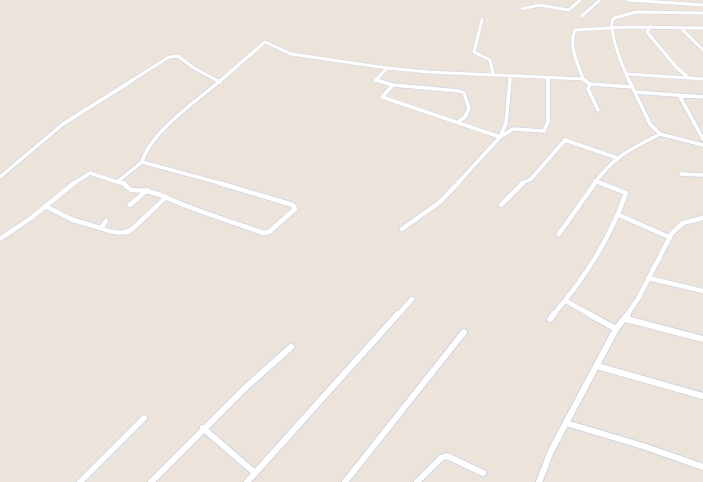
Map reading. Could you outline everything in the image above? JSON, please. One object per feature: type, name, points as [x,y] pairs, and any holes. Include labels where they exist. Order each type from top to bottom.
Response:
[{"type":"street","points":[[522,9],[539,5],[569,10],[580,0]]},
{"type":"street","points":[[582,16],[600,0]]},
{"type":"street","points":[[628,0],[703,5]]},
{"type":"street","points":[[703,14],[628,13],[615,16],[611,21],[623,68],[650,124],[660,134],[703,146]]},
{"type":"street","points":[[482,20],[474,52],[490,60],[493,74]]},
{"type":"street","points":[[583,79],[574,52],[574,31],[588,28],[612,27],[703,28]]},
{"type":"street","points":[[635,27],[646,30],[676,67],[689,78]]},
{"type":"street","points":[[646,30],[650,27]]},
{"type":"street","points":[[680,27],[703,50]]},
{"type":"street","points":[[117,182],[142,162],[144,151],[155,140],[158,134],[220,82],[259,45],[265,42],[291,54],[387,68],[428,72],[583,79],[590,84],[633,87]]},
{"type":"street","points":[[0,177],[63,124],[170,57],[178,56],[194,68],[220,82]]},
{"type":"street","points":[[387,68],[374,80],[393,85],[459,91],[464,93],[468,108],[465,117],[458,122]]},
{"type":"street","points":[[627,74],[703,79]]},
{"type":"street","points":[[500,137],[506,123],[510,94],[510,75]]},
{"type":"street","points":[[402,229],[440,202],[500,137],[513,129],[544,131],[548,122],[548,77]]},
{"type":"street","points":[[590,84],[588,89],[598,110]]},
{"type":"street","points":[[393,85],[382,97],[500,137]]},
{"type":"street","points":[[635,92],[703,97]]},
{"type":"street","points":[[679,95],[703,139]]},
{"type":"street","points":[[559,234],[595,181],[617,158],[624,152],[660,134]]},
{"type":"street","points":[[501,205],[520,184],[530,179],[564,140],[617,158]]},
{"type":"street","points":[[0,239],[67,188],[90,173],[107,180],[124,183],[131,190],[147,190],[228,221],[267,233],[296,208],[293,205],[264,195],[142,162]]},
{"type":"street","points":[[681,174],[703,175]]},
{"type":"street","points":[[550,319],[566,301],[596,257],[619,215],[626,193],[595,181]]},
{"type":"street","points":[[130,205],[147,190]]},
{"type":"street","points":[[45,206],[73,220],[100,228],[105,231],[130,231],[166,197]]},
{"type":"street","points":[[619,215],[669,237]]},
{"type":"street","points":[[539,482],[551,451],[616,330],[626,319],[669,237],[675,228],[688,220],[703,218]]},
{"type":"street","points":[[100,228],[106,221]]},
{"type":"street","points":[[648,278],[703,291]]},
{"type":"street","points":[[248,482],[412,299]]},
{"type":"street","points":[[566,301],[616,330]]},
{"type":"street","points":[[626,319],[703,339]]},
{"type":"street","points":[[345,482],[464,332]]},
{"type":"street","points":[[151,482],[203,428],[291,347]]},
{"type":"street","points":[[597,366],[703,396]]},
{"type":"street","points":[[80,482],[144,418]]},
{"type":"street","points":[[566,423],[642,446],[703,467]]},
{"type":"street","points":[[203,428],[255,473]]},
{"type":"street","points":[[417,482],[441,458],[447,456],[483,473]]}]
